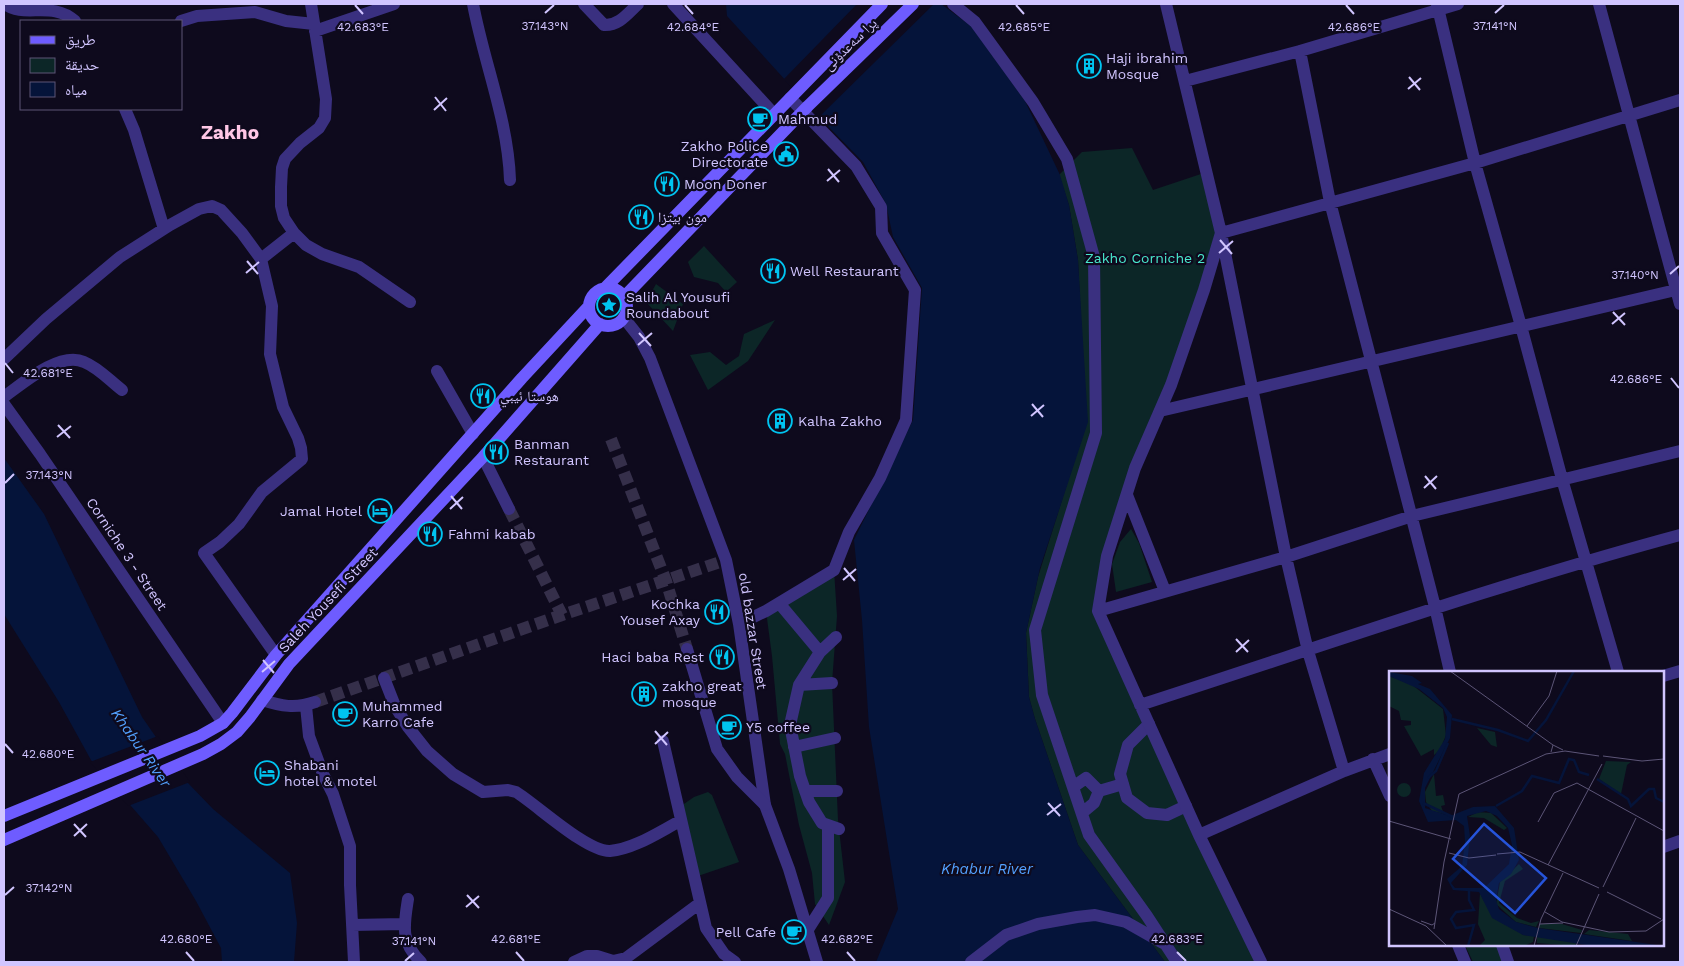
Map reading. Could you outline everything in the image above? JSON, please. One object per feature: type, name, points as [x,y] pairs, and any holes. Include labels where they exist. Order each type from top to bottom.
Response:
[{"type":"main road","name":"پرا سەعدۆنی","points":[[792,96],[882,4]]},
{"type":"main road","name":"پرا سەعدۆنی","points":[[805,109],[913,4]]},
{"type":"main road","points":[[606,287],[618,290],[624,296],[628,307],[624,318],[616,325],[606,326],[593,319],[589,306],[596,292],[606,287],[792,96]]},
{"type":"main road","points":[[624,296],[805,109]]},
{"type":"main road","name":"Saleh Yousefi Street","points":[[4,816],[200,736],[223,723],[276,655],[522,378],[589,306]]},
{"type":"main road","name":"Saleh Yousefi Street","points":[[4,840],[203,754],[237,732],[289,664],[482,457],[600,324]]},
{"type":"street","points":[[5,4],[14,9],[51,9],[69,15],[74,20]]},
{"type":"street","points":[[311,4],[326,98],[325,118],[319,128],[300,142],[286,159],[282,168],[281,206],[284,218],[294,233],[306,245],[322,254],[360,267],[410,302]]},
{"type":"street","points":[[182,21],[197,16],[255,12],[314,27],[394,4]]},
{"type":"street","points":[[473,4],[477,27],[504,126],[510,160],[510,180]]},
{"type":"street","points":[[584,4],[604,25],[611,25],[620,21],[638,4]]},
{"type":"street","points":[[673,4],[774,114]]},
{"type":"street","points":[[953,4],[975,22],[1033,102],[1067,159],[1094,257],[1096,433],[1035,630],[1042,694],[1089,835],[1177,962]]},
{"type":"street","points":[[1166,4],[1221,233],[1286,557],[1308,651],[1344,770]]},
{"type":"street","points":[[1185,81],[1300,51],[1437,6],[1458,4]]},
{"type":"street","points":[[1599,4],[1678,289],[1680,304]]},
{"type":"street","points":[[1437,6],[1476,163],[1522,326],[1562,479],[1618,671]]},
{"type":"street","points":[[1300,51],[1330,202],[1412,516],[1450,671]]},
{"type":"street","points":[[739,624],[779,603],[834,570],[849,532],[880,478],[906,420],[915,290],[882,233],[881,207],[856,166],[792,96]]},
{"type":"street","points":[[1221,233],[1476,163],[1680,100]]},
{"type":"street","points":[[125,110],[134,130],[164,229]]},
{"type":"street","points":[[4,359],[46,319],[120,257],[199,209],[212,206],[222,210],[261,259],[272,306],[270,354],[283,407],[298,438],[302,459],[262,492],[239,524],[220,542],[204,553],[276,655]]},
{"type":"street","points":[[261,259],[294,233]]},
{"type":"street","points":[[1221,233],[1171,384],[1135,468],[1107,556],[1098,611],[1199,835],[1261,962]]},
{"type":"street","points":[[1160,410],[1253,390],[1678,289]]},
{"type":"street","name":"old bazzar Street","points":[[624,318],[639,337],[653,366],[726,560],[739,624],[765,805],[789,869],[816,962]]},
{"type":"street","points":[[4,397],[34,375],[55,364],[71,360],[83,361],[97,369],[122,390]]},
{"type":"street","points":[[436,371],[473,434]]},
{"type":"street","name":"Corniche 3 - Street","points":[[4,404],[46,462],[223,723]]},
{"type":"street","points":[[1098,611],[1286,557],[1412,516],[1680,451]]},
{"type":"street","points":[[482,457],[509,509]]},
{"type":"street","points":[[1127,495],[1165,591]]},
{"type":"street","points":[[1140,705],[1308,651],[1435,607],[1586,560],[1680,535]]},
{"type":"street","points":[[779,603],[820,652]]},
{"type":"street","points":[[807,931],[828,898],[833,827],[822,823],[809,802],[800,776],[790,725],[799,685],[820,652],[836,637]]},
{"type":"street","points":[[687,650],[717,749],[737,777],[765,805]]},
{"type":"street","points":[[1664,676],[1680,671]]},
{"type":"street","points":[[384,678],[395,706],[408,728],[427,751],[453,774],[483,792],[508,790],[516,792],[532,802],[566,830],[594,847],[608,851],[632,846],[680,821]]},
{"type":"street","points":[[799,685],[832,683]]},
{"type":"street","points":[[262,700],[283,707],[310,704],[310,736],[323,774],[333,794],[350,846],[354,962]]},
{"type":"street","points":[[1149,724],[1128,745],[1120,774],[1127,798],[1147,813],[1167,815],[1186,806]]},
{"type":"street","points":[[794,747],[835,738]]},
{"type":"street","points":[[663,741],[706,928],[722,958],[735,962]]},
{"type":"street","points":[[1199,835],[1344,770],[1389,754]]},
{"type":"street","points":[[1373,759],[1389,794]]},
{"type":"street","points":[[1073,787],[1086,778],[1099,791]]},
{"type":"street","points":[[1099,791],[1123,784]]},
{"type":"street","points":[[805,791],[837,791]]},
{"type":"street","points":[[1082,813],[1094,803],[1099,791]]},
{"type":"street","points":[[1664,846],[1680,841]]},
{"type":"street","points":[[408,898],[404,924],[406,941],[412,954],[421,962]]},
{"type":"street","points":[[574,962],[587,956],[597,956],[612,961],[626,958],[700,903]]},
{"type":"street","points":[[971,962],[1006,934],[1038,924],[1095,915],[1126,922],[1163,943],[1177,962]]},
{"type":"street","points":[[352,925],[404,924]]},
{"type":"street","points":[[1458,946],[1466,962]]},
{"type":"street","points":[[1502,946],[1508,962]]},
{"type":"green space","name":"Zakho Corniche 2","points":[[1132,148],[1153,190],[1207,172],[1221,233],[1108,553],[1098,611],[1261,962],[1165,962],[1078,845],[1029,697],[1026,633],[1038,577],[1086,423],[1078,260],[1069,205],[1059,175],[1082,152]]},
{"type":"green space","points":[[704,246],[737,282],[726,292],[718,283],[694,277],[688,262]]},
{"type":"green space","points":[[656,284],[683,304],[673,331],[646,302]]},
{"type":"green space","points":[[775,320],[748,361],[708,390],[690,355],[710,352],[726,365],[739,356],[744,334]]},
{"type":"green space","points":[[1131,529],[1139,543],[1152,582],[1116,592],[1112,564],[1120,542]]},
{"type":"green space","points":[[834,570],[837,616],[832,683],[838,820],[845,882],[829,925],[815,904],[812,873],[799,825],[785,754],[780,744],[766,611]]},
{"type":"green space","points":[[708,792],[712,795],[739,862],[698,876],[681,806],[694,797]]},
{"type":"green space","points":[[1465,946],[1499,946],[1504,962],[1473,962]]},
{"type":"water","name":"Khabur River","points":[[726,4],[941,4],[971,26],[1025,101],[1060,175],[1069,205],[1078,260],[1088,422],[1040,568],[1026,633],[1029,697],[1078,845],[1165,962],[876,962],[898,909],[869,727],[862,620],[854,540],[913,420],[922,288],[893,237],[886,204],[863,162],[819,117],[727,16]]},
{"type":"water","name":"Khabur River","points":[[4,458],[44,514],[142,717],[187,782],[213,809],[290,873],[297,923],[294,962],[222,962],[221,948],[158,837],[91,760],[59,702],[4,614]]},
{"type":"pier","points":[[857,4],[934,4],[819,117],[784,79]]},
{"type":"pier","points":[[158,736],[190,782],[128,806],[90,762]]},
{"type":"tunnel","points":[[611,439],[666,581],[687,649]]},
{"type":"tunnel","points":[[509,509],[562,615]]},
{"type":"tunnel","points":[[315,702],[562,615],[726,560]]},
{"type":"place","name":"Haji ibrahim Mosque","points":[[1089,66]]},
{"type":"place","name":"Mahmud","points":[[760,119]]},
{"type":"place","name":"Zakho Police Directorate","points":[[786,154]]},
{"type":"place","name":"Moon Doner","points":[[667,184]]},
{"type":"place","name":"مون بيتزا","points":[[641,217]]},
{"type":"place","name":"Well Restaurant","points":[[773,271]]},
{"type":"place","name":"Salih Al Yousufi Roundabout","points":[[609,305]]},
{"type":"place","name":"هوستا ئيبي","points":[[483,396]]},
{"type":"place","name":"Kalha Zakho","points":[[780,421]]},
{"type":"place","name":"Banman Restaurant","points":[[496,452]]},
{"type":"place","name":"Jamal Hotel","points":[[380,511]]},
{"type":"place","name":"Fahmi kabab","points":[[430,534]]},
{"type":"place","name":"Kochka Yousef Axay","points":[[717,612]]},
{"type":"place","name":"Haci baba Rest","points":[[722,657]]},
{"type":"place","name":"zakho great mosque","points":[[644,694]]},
{"type":"place","name":"Muhammed Karro Cafe","points":[[345,714]]},
{"type":"place","name":"Y5 coffee","points":[[729,727]]},
{"type":"place","name":"Shabani hotel & motel","points":[[267,773]]},
{"type":"place","name":"Pell Cafe","points":[[794,932]]},
{"type":"district","name":"Zakho","points":[[230,132]]}]
